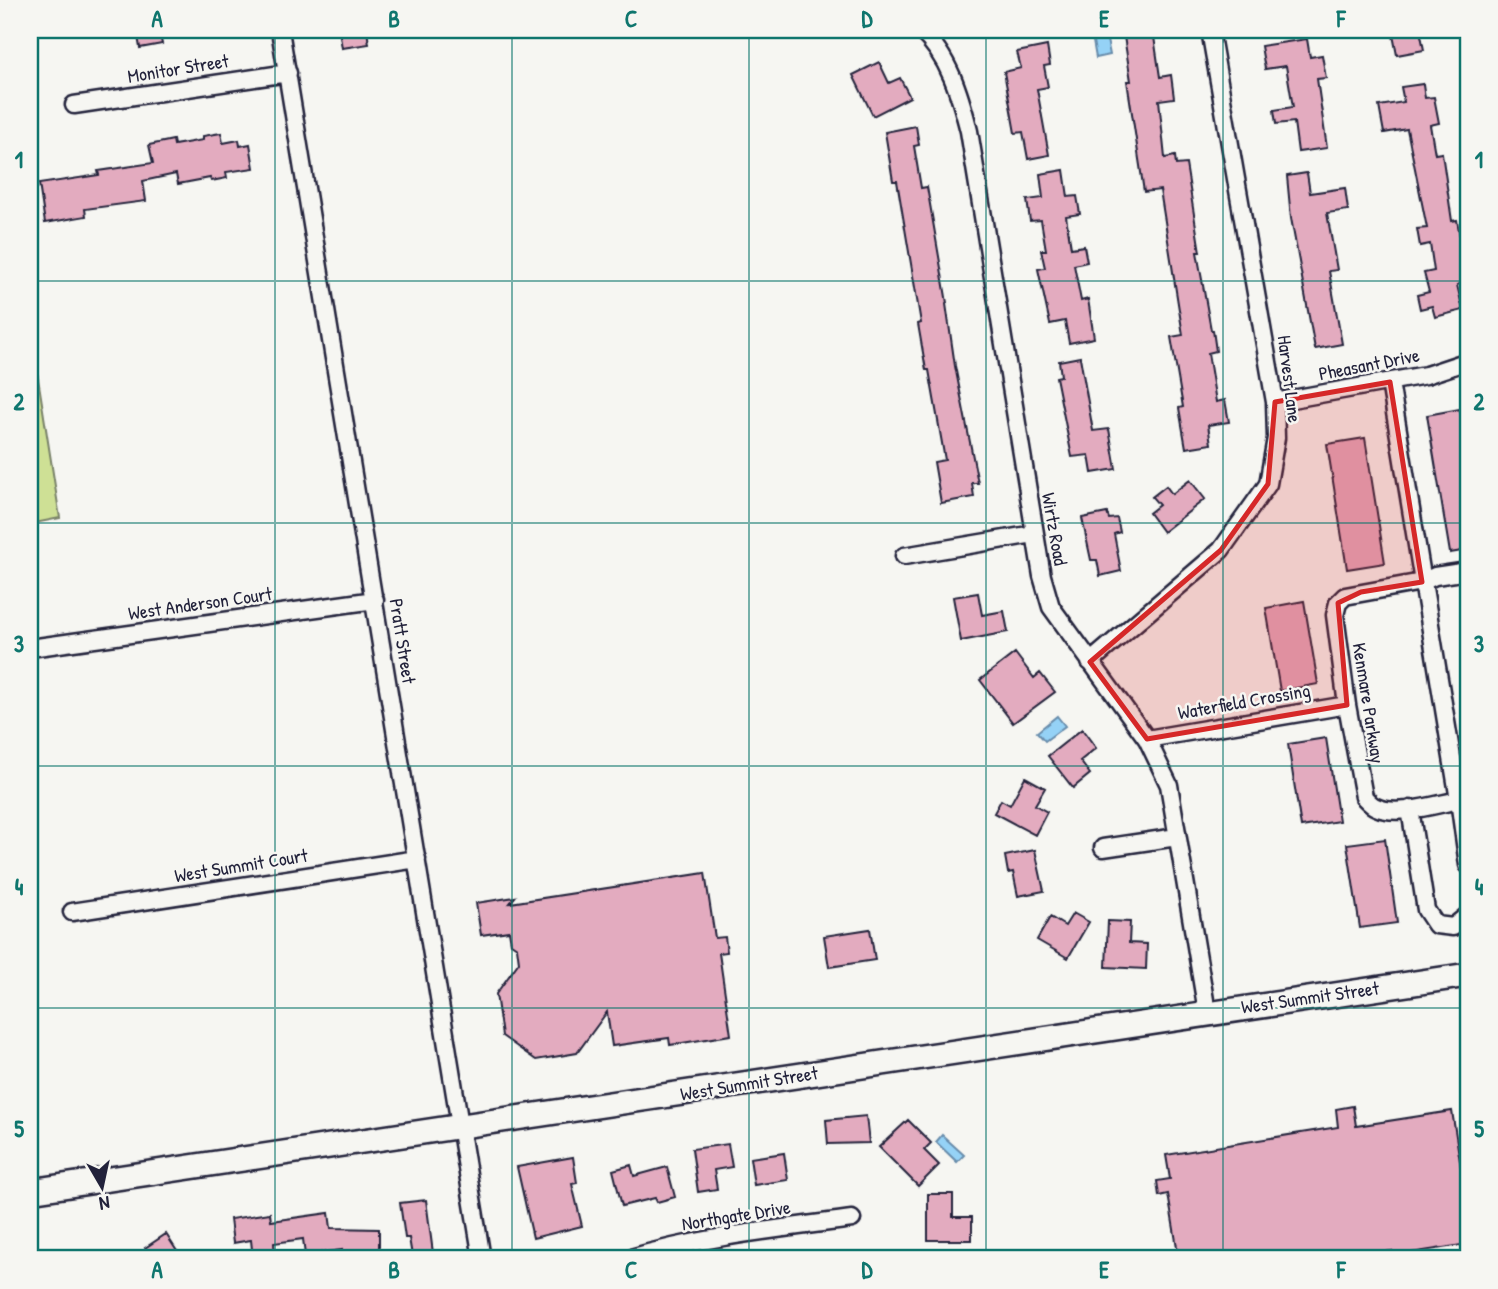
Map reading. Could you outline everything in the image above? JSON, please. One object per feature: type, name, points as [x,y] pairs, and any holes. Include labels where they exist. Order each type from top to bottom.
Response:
[{"type":"street","name":"Pratt Street","points":[[280,30],[482,1259]]},
{"type":"street","name":"Harvest Lane","points":[[1090,662],[1221,550],[1268,484],[1276,438],[1275,402],[1210,30]]},
{"type":"street","name":"Wirtz Road","points":[[931,33],[959,90],[969,131],[1042,576],[1051,607],[1147,739],[1169,785],[1207,1012]]},
{"type":"street","name":"Monitor Street","points":[[74,106],[288,73]]},
{"type":"street","name":"Pheasant Drive","points":[[1275,402],[1426,375],[1468,361]]},
{"type":"street","points":[[1390,382],[1468,865]]},
{"type":"street","points":[[904,556],[1034,534]]},
{"type":"street","points":[[1422,582],[1435,576],[1468,571]]},
{"type":"street","name":"Kenmare Parkway","points":[[1422,582],[1361,592],[1345,596],[1338,603],[1335,615],[1347,705],[1364,797],[1374,807],[1387,811],[1459,800]]},
{"type":"street","name":"West Anderson Court","points":[[30,648],[375,600]]},
{"type":"street","name":"Waterfield Crossing","points":[[1147,739],[1347,705]]},
{"type":"street","points":[[1410,809],[1426,909],[1436,925],[1453,927],[1468,915]]},
{"type":"street","points":[[1103,848],[1177,837]]},
{"type":"street","name":"West Summit Court","points":[[72,912],[417,859]]},
{"type":"street","name":"West Summit Street","points":[[30,1191],[1034,1041],[1207,1012],[1468,975]]},
{"type":"street","name":"Northgate Drive","points":[[627,1259],[702,1241],[852,1219]]},
{"type":"highlighted area","points":[[1390,382],[1422,582],[1361,592],[1338,603],[1347,705],[1147,739],[1090,662],[1221,550],[1268,484],[1275,402]]},
{"type":"green space","points":[[30,327],[60,518],[30,524]]},
{"type":"water","points":[[1091,30],[1105,30],[1110,55],[1096,58]]},
{"type":"water","points":[[1057,716],[1065,726],[1045,741],[1037,732]]},
{"type":"water","points":[[942,1135],[964,1155],[957,1162],[936,1142]]},
{"type":"building","points":[[137,30],[159,30],[162,44],[140,48]]},
{"type":"building","points":[[339,30],[367,30],[369,44],[342,48]]},
{"type":"building","points":[[1123,30],[1153,30],[1160,77],[1171,75],[1174,98],[1159,100],[1165,158],[1175,156],[1176,165],[1186,164],[1200,252],[1197,252],[1216,351],[1208,353],[1216,402],[1225,400],[1229,422],[1208,425],[1211,444],[1186,448],[1179,408],[1183,407],[1171,337],[1183,335],[1160,190],[1144,192],[1127,81],[1131,81]]},
{"type":"building","points":[[1392,30],[1420,30],[1424,50],[1397,55]]},
{"type":"building","points":[[1307,39],[1310,57],[1322,55],[1326,78],[1317,79],[1327,148],[1298,152],[1294,122],[1276,124],[1274,110],[1293,107],[1286,66],[1265,69],[1261,46]]},
{"type":"building","points":[[1047,46],[1050,65],[1044,66],[1048,87],[1037,89],[1049,155],[1028,159],[1023,132],[1015,133],[1004,72],[1021,68],[1017,52]]},
{"type":"building","points":[[879,62],[889,83],[900,78],[910,97],[873,116],[853,75]]},
{"type":"building","points":[[1423,84],[1425,98],[1434,97],[1439,123],[1430,125],[1435,154],[1442,153],[1452,221],[1457,220],[1465,264],[1468,263],[1468,282],[1457,285],[1463,310],[1435,317],[1432,306],[1420,309],[1417,295],[1429,292],[1424,273],[1434,271],[1430,244],[1420,246],[1417,229],[1427,228],[1407,129],[1384,133],[1379,106],[1404,102],[1401,87]]},
{"type":"building","points":[[916,126],[919,145],[914,146],[921,188],[927,187],[955,366],[978,483],[972,483],[974,497],[941,503],[934,462],[945,460],[918,324],[921,323],[897,181],[893,181],[885,132]]},
{"type":"building","points":[[221,133],[223,143],[239,140],[240,146],[250,144],[254,168],[226,172],[227,178],[211,181],[210,178],[178,184],[176,174],[143,181],[146,201],[85,209],[86,216],[45,223],[39,184],[153,163],[149,145],[173,140],[174,145],[203,140],[203,136]]},
{"type":"building","points":[[1064,170],[1068,197],[1077,196],[1080,214],[1066,216],[1071,248],[1084,246],[1087,262],[1074,265],[1081,301],[1088,299],[1094,338],[1069,343],[1065,321],[1050,324],[1038,269],[1045,268],[1041,250],[1046,250],[1041,220],[1030,221],[1027,200],[1043,198],[1040,174]]},
{"type":"building","points":[[1307,173],[1310,193],[1345,188],[1348,210],[1327,213],[1337,270],[1329,271],[1342,344],[1315,349],[1291,218],[1287,176]]},
{"type":"building","points":[[1080,357],[1093,431],[1109,429],[1116,469],[1092,473],[1089,455],[1072,457],[1056,377],[1061,376],[1059,361]]},
{"type":"building","points":[[1460,409],[1468,455],[1468,550],[1450,553],[1427,415]]},
{"type":"building","points":[[1365,438],[1385,563],[1347,569],[1327,444]]},
{"type":"building","points":[[1190,480],[1205,499],[1163,532],[1149,513],[1159,505],[1152,497],[1166,486],[1172,494]]},
{"type":"building","points":[[1107,513],[1109,519],[1117,518],[1120,532],[1114,534],[1121,571],[1100,576],[1097,560],[1091,560],[1082,518]]},
{"type":"building","points":[[978,593],[982,615],[1004,611],[1008,632],[961,641],[953,597]]},
{"type":"building","points":[[1304,601],[1318,684],[1280,691],[1266,608]]},
{"type":"building","points":[[1015,653],[1034,678],[1040,673],[1055,692],[1013,723],[980,680]]},
{"type":"building","points":[[1082,729],[1096,748],[1080,761],[1090,774],[1073,788],[1048,756]]},
{"type":"building","points":[[1326,738],[1339,821],[1301,827],[1288,744]]},
{"type":"building","points":[[1025,777],[1045,788],[1035,805],[1047,812],[1035,835],[994,813],[1001,800],[1010,805]]},
{"type":"building","points":[[1385,839],[1397,923],[1360,928],[1347,844]]},
{"type":"building","points":[[1035,850],[1044,891],[1018,896],[1013,872],[1008,873],[1005,856]]},
{"type":"building","points":[[705,873],[715,938],[725,937],[727,952],[719,953],[731,1035],[670,1045],[669,1038],[612,1046],[607,1012],[577,1053],[536,1060],[502,1036],[496,994],[519,962],[517,947],[511,943],[509,931],[481,935],[476,903],[515,897],[510,903]]},
{"type":"building","points":[[1073,913],[1089,922],[1068,958],[1037,940],[1050,917],[1065,926]]},
{"type":"building","points":[[1108,921],[1130,922],[1129,943],[1147,944],[1146,969],[1106,967]]},
{"type":"building","points":[[870,929],[875,960],[829,967],[824,936]]},
{"type":"building","points":[[1353,1106],[1356,1126],[1452,1111],[1468,1212],[1468,1244],[1392,1256],[1392,1251],[1364,1255],[1365,1259],[1179,1259],[1168,1194],[1159,1196],[1157,1181],[1170,1179],[1166,1155],[1338,1127],[1336,1109]]},
{"type":"building","points":[[866,1116],[869,1143],[828,1144],[826,1120]]},
{"type":"building","points":[[908,1120],[931,1143],[924,1150],[939,1165],[918,1186],[879,1147]]},
{"type":"building","points":[[728,1144],[732,1167],[714,1170],[717,1189],[698,1192],[692,1149]]},
{"type":"building","points":[[784,1153],[788,1180],[754,1185],[750,1158]]},
{"type":"building","points":[[573,1157],[577,1183],[572,1184],[582,1226],[533,1238],[517,1167]]},
{"type":"building","points":[[631,1165],[634,1176],[667,1167],[675,1197],[657,1202],[655,1198],[622,1206],[613,1170]]},
{"type":"building","points":[[928,1194],[953,1194],[953,1217],[972,1217],[972,1240],[928,1240]]},
{"type":"building","points":[[426,1200],[433,1253],[412,1256],[409,1238],[405,1238],[400,1203]]},
{"type":"building","points":[[270,1213],[271,1221],[329,1213],[331,1228],[379,1229],[379,1256],[342,1255],[342,1250],[305,1255],[303,1239],[274,1243],[275,1256],[253,1259],[251,1240],[233,1243],[230,1219]]},
{"type":"building","points":[[166,1234],[182,1259],[152,1259],[145,1248]]}]
